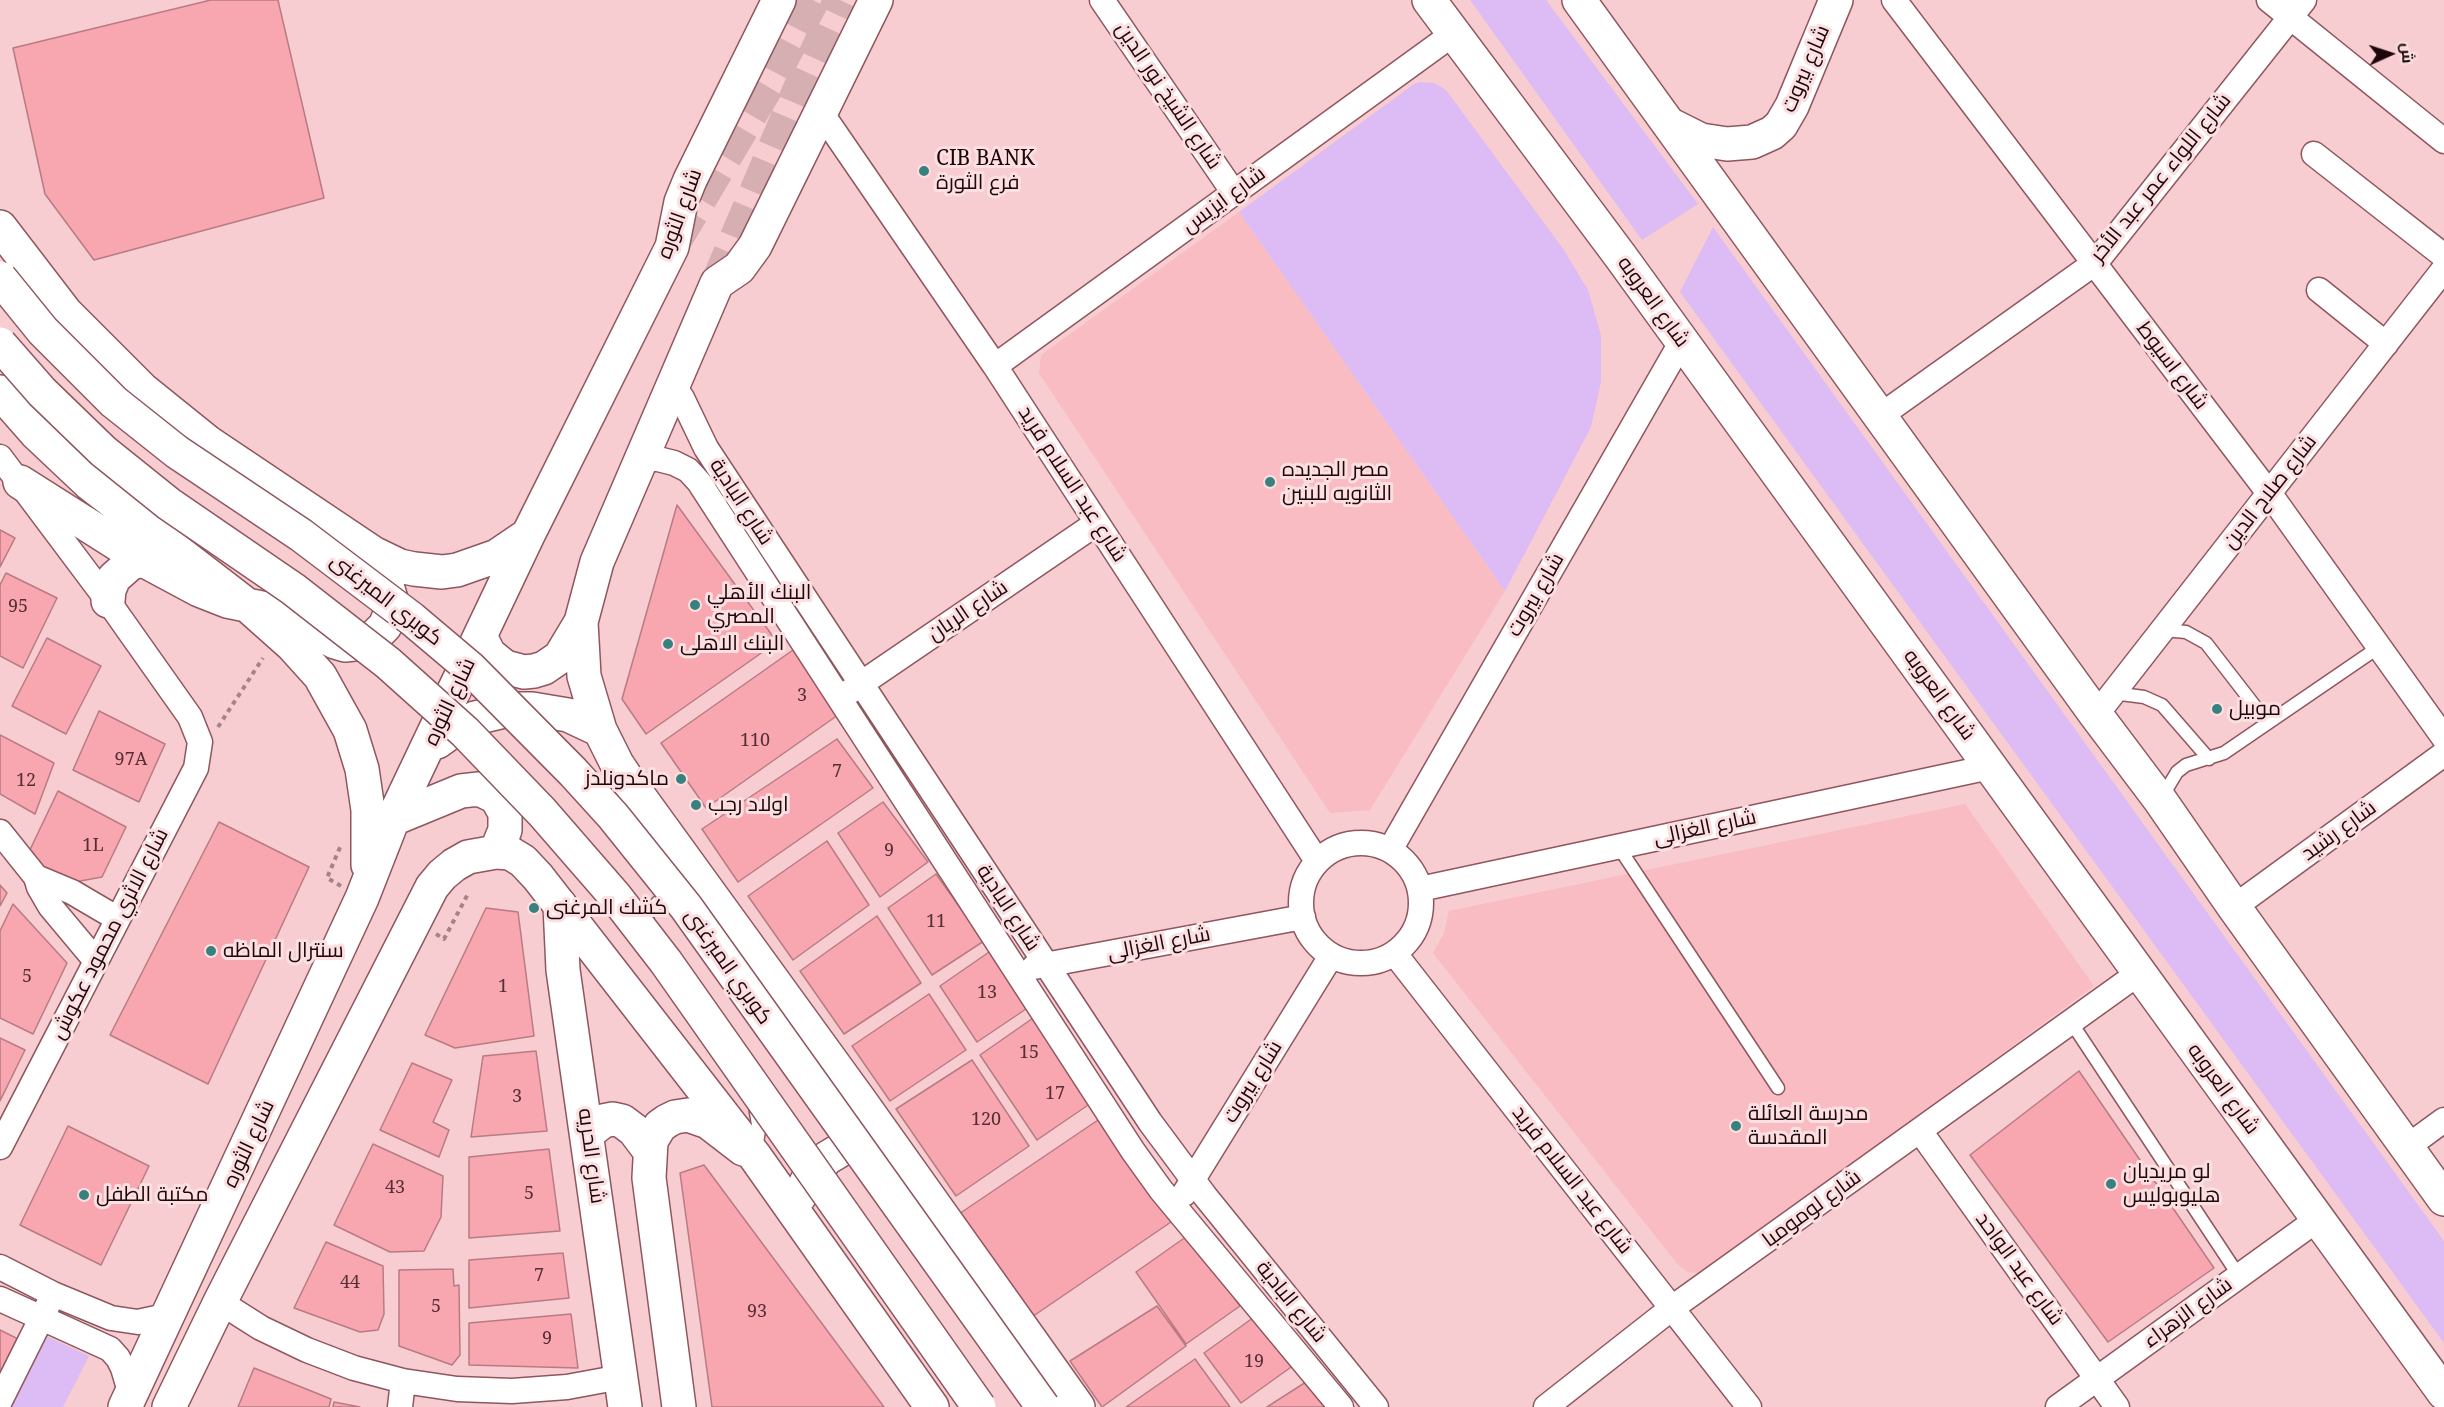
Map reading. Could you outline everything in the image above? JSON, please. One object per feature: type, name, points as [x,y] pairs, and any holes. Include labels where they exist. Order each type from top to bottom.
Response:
[{"type":"main road","name":"شارع الثوره","points":[[128,1401],[170,1315],[368,882],[393,819],[528,535],[672,247],[681,202],[690,180],[779,0]]},
{"type":"main road","points":[[480,636],[489,654],[496,661],[514,670],[534,671],[544,668],[560,657],[581,622],[597,562],[717,283],[739,268],[755,246],[876,0]]},
{"type":"main road","name":"شارع العروبه","points":[[1430,0],[1682,341],[2444,1394]]},
{"type":"main road","points":[[1579,0],[1880,416],[2104,704],[2160,800],[2444,1199]]},
{"type":"main road","name":"شارع بيروت","points":[[1669,124],[1701,140],[1727,144],[1752,142],[1772,133],[1781,125],[1792,106],[1836,0]]},
{"type":"main road","points":[[0,227],[66,313],[142,389],[209,443],[373,553],[400,566],[414,569],[457,570],[491,559],[528,535]]},
{"type":"main road","name":"كوبري الميرغنى","points":[[0,278],[50,339],[114,402],[177,452],[300,535],[403,612],[470,668],[567,765],[619,823],[686,907],[1043,1407]]},
{"type":"main road","points":[[0,344],[42,392],[103,451],[161,497],[293,590],[388,663],[465,732],[542,812],[615,897],[666,962],[979,1407]]},
{"type":"main road","points":[[0,392],[37,434],[90,484],[247,605],[307,660],[331,693],[350,730],[362,769],[366,789],[368,882]]},
{"type":"main road","points":[[20,482],[143,560],[208,595],[288,615],[335,642],[345,645],[363,643],[372,639],[385,626],[392,609],[392,599],[373,553]]},
{"type":"main road","points":[[108,601],[109,590],[114,578],[131,563],[143,560]]},
{"type":"main road","points":[[581,622],[584,676],[600,730],[617,764],[849,1097],[882,1135],[1078,1407]]},
{"type":"main road","points":[[427,751],[441,738],[466,723],[493,712],[513,709],[559,713],[600,730]]},
{"type":"main road","points":[[393,819],[460,791],[479,789],[496,797],[505,813],[505,830],[496,852]]},
{"type":"main road","points":[[169,1407],[220,1302],[432,887],[454,864],[468,857],[496,852],[510,853],[523,861],[538,876],[754,1155],[932,1407]]},
{"type":"main road","name":"شارع الحريه","points":[[560,905],[563,970],[588,1133],[623,1392]]},
{"type":"main road","points":[[679,1407],[649,1178],[651,1141],[660,1126],[675,1117],[688,1115],[708,1122],[732,1143],[754,1155]]},
{"type":"main road","points":[[588,1133],[603,1121],[617,1120],[631,1126],[649,1150]]},
{"type":"main road","points":[[792,1210],[807,1181],[827,1158],[854,1142],[882,1135]]},
{"type":"street","name":"شارع الشيخ نور الدين","points":[[1102,0],[1234,192]]},
{"type":"street","name":"شارع اسيوط","points":[[1894,0],[2269,493],[2444,738]]},
{"type":"street","points":[[2269,0],[2298,9],[2444,141]]},
{"type":"street","name":"شارع اللواء عمر عبد الأخر","points":[[1880,416],[2094,263],[2298,9]]},
{"type":"street","name":"شارع ايزيس","points":[[995,366],[1453,34]]},
{"type":"street","name":"شارع عبد السلام فريد","points":[[820,111],[995,366],[1317,861]]},
{"type":"street","points":[[2314,154],[2444,267]]},
{"type":"street","name":"شارع صلاح الدين","points":[[2104,704],[2444,267]]},
{"type":"street","points":[[2319,290],[2386,344]]},
{"type":"street","name":"شارع بيروت","points":[[1390,850],[1682,341]]},
{"type":"street","name":"شارع البادية","points":[[673,386],[682,398],[706,448],[1150,1122],[1192,1181],[1376,1407]]},
{"type":"street","points":[[0,457],[108,601],[190,717],[200,742],[199,755]]},
{"type":"street","name":"شارع البادية","points":[[641,459],[658,459],[674,463],[688,470],[699,482],[1133,1151],[1176,1208],[1341,1407]]},
{"type":"street","name":"شارع الريان","points":[[839,699],[1097,523]]},
{"type":"street","name":"شارع رشيد","points":[[2234,907],[2444,754]]},
{"type":"street","name":"شارع الاثري محمود عكوش","points":[[0,1147],[196,768],[199,755]]},
{"type":"street","name":"شارع الغزالى","points":[[1420,889],[1990,767]]},
{"type":"street","points":[[0,832],[36,877],[39,888],[50,906],[96,961]]},
{"type":"street","points":[[1368,843],[1390,850],[1409,866],[1420,889],[1422,903],[1420,918],[1406,944],[1385,959],[1363,964],[1331,956],[1313,939],[1303,917],[1301,902],[1303,887],[1309,873],[1317,861],[1336,848],[1368,843]]},
{"type":"street","points":[[36,877],[66,889],[118,919]]},
{"type":"street","name":"شارع الغزالى","points":[[1015,970],[1303,917]]},
{"type":"street","name":"شارع عبد السلام فريد","points":[[1395,954],[1749,1407]]},
{"type":"street","name":"شارع بيروت","points":[[1176,1208],[1331,956]]},
{"type":"street","name":"شارع لومومبا","points":[[1546,1407],[1672,1308],[2139,973]]},
{"type":"street","points":[[2407,1147],[2444,1120]]},
{"type":"street","name":"شارع عبد الواحد","points":[[1920,1131],[2117,1407]]},
{"type":"street","name":"شارع الزهراء","points":[[2058,1407],[2318,1219]]},
{"type":"street","points":[[0,1267],[53,1294],[124,1322],[138,1322],[170,1315]]},
{"type":"street","points":[[0,1401],[53,1294]]},
{"type":"street","points":[[0,1299],[110,1349],[123,1368],[128,1401]]},
{"type":"street","points":[[220,1302],[261,1328],[307,1350],[354,1368],[403,1381],[457,1389],[512,1391],[567,1387],[623,1392]]},
{"type":"street","points":[[400,1407],[403,1381]]},
{"type":"lane","points":[[2163,630],[2186,632],[2206,643],[2268,723]]},
{"type":"lane","points":[[2160,800],[2177,772],[2186,765],[2224,753],[2379,647]]},
{"type":"lane","points":[[2104,704],[2144,697],[2162,705],[2209,759]]},
{"type":"lane","points":[[1618,846],[1778,1088]]},
{"type":"lane","points":[[754,1155],[759,1131],[751,1096],[644,943],[642,932],[644,920],[650,910],[658,902],[669,898],[681,898],[701,909],[776,1011]]},
{"type":"lane","points":[[2071,1022],[2239,1276]]},
{"type":"path","points":[[199,755],[263,658]]},
{"type":"path","points":[[327,878],[343,840]]},
{"type":"path","points":[[444,939],[469,892]]},
{"type":"shaded area","points":[[1470,0],[1546,0],[1698,204],[1642,240]]},
{"type":"shaded area","points":[[1434,83],[1446,90],[1564,250],[1588,290],[1601,335],[1601,382],[1591,427],[1505,591],[1239,212],[1414,84]]},
{"type":"shaded area","name":"مصر الجديده الثانويه للبنين","points":[[1239,212],[1505,591],[1370,810],[1330,813],[1039,373],[1041,355]]},
{"type":"shaded area","points":[[1713,227],[2444,1241],[2444,1343],[1680,292]]},
{"type":"shaded area","name":"مدرسة العائلة المقدسة","points":[[1965,804],[2094,986],[1706,1271],[1700,1273],[1688,1272],[1678,1265],[1433,953],[1444,933],[1449,911]]},
{"type":"shaded area","points":[[40,1333],[89,1356],[63,1407],[5,1407]]},
{"type":"building","points":[[211,0],[278,0],[324,198],[94,260],[45,194],[13,48]]},
{"type":"building","points":[[677,505],[777,642],[646,734],[622,699]]},
{"type":"building","points":[[0,530],[15,538],[0,567]]},
{"type":"building","points":[[6,573],[57,598],[23,668],[0,656],[0,585]]},
{"type":"building","points":[[47,638],[101,666],[66,734],[12,706]]},
{"type":"building","points":[[793,650],[838,715],[706,808],[661,743]]},
{"type":"building","points":[[99,711],[165,744],[139,802],[73,770]]},
{"type":"building","points":[[0,735],[54,763],[35,814],[0,794]]},
{"type":"building","points":[[837,739],[873,788],[738,882],[702,829]]},
{"type":"building","points":[[58,791],[126,827],[102,877],[64,884],[26,858]]},
{"type":"building","points":[[883,802],[928,862],[880,897],[838,833]]},
{"type":"building","name":"سنترال الماظه","points":[[219,822],[309,867],[208,1084],[110,1035]]},
{"type":"building","points":[[827,841],[869,905],[793,960],[748,896]]},
{"type":"building","points":[[936,874],[984,941],[932,975],[888,908]]},
{"type":"building","points":[[0,885],[7,893],[0,906]]},
{"type":"building","points":[[13,904],[67,963],[33,1034],[0,1018],[0,931]]},
{"type":"building","points":[[486,908],[518,912],[534,1036],[455,1048],[425,1035]]},
{"type":"building","points":[[877,916],[921,983],[844,1034],[800,971]]},
{"type":"building","points":[[992,950],[1032,1005],[977,1042],[940,986]]},
{"type":"building","points":[[929,994],[966,1050],[890,1101],[852,1046]]},
{"type":"building","points":[[1036,1016],[1094,1101],[1037,1140],[980,1055]]},
{"type":"building","points":[[0,1038],[25,1050],[0,1101]]},
{"type":"building","points":[[536,1051],[547,1131],[471,1137],[483,1056]]},
{"type":"building","points":[[972,1060],[1029,1146],[956,1196],[896,1109]]},
{"type":"building","points":[[412,1063],[452,1080],[433,1122],[449,1130],[439,1157],[380,1130]]},
{"type":"building","points":[[2079,1071],[2214,1268],[2108,1342],[1970,1155]]},
{"type":"building","points":[[1101,1118],[1171,1222],[1026,1321],[956,1216]]},
{"type":"building","name":"مكتبة الطفل","points":[[68,1126],[149,1166],[101,1265],[20,1225]]},
{"type":"building","points":[[373,1144],[443,1176],[441,1217],[424,1251],[390,1252],[334,1225]]},
{"type":"building","points":[[549,1149],[560,1231],[469,1238],[469,1157]]},
{"type":"building","points":[[704,1165],[884,1407],[712,1407],[680,1173]]},
{"type":"building","points":[[1190,1234],[1240,1306],[1186,1344],[1136,1272]]},
{"type":"building","points":[[326,1242],[383,1266],[384,1314],[378,1330],[360,1332],[294,1308]]},
{"type":"building","points":[[563,1253],[569,1298],[469,1308],[469,1260]]},
{"type":"building","points":[[453,1269],[454,1286],[459,1285],[460,1355],[452,1365],[399,1346],[399,1270]]},
{"type":"building","points":[[1157,1306],[1186,1346],[1102,1407],[1070,1361]]},
{"type":"building","points":[[571,1314],[578,1368],[469,1365],[469,1323]]},
{"type":"building","points":[[1257,1315],[1294,1365],[1241,1403],[1204,1353]]},
{"type":"building","points":[[0,1330],[18,1339],[0,1375]]},
{"type":"building","points":[[1195,1359],[1230,1407],[1126,1407]]},
{"type":"building","points":[[254,1368],[331,1399],[329,1407],[238,1407]]},
{"type":"building","points":[[1306,1382],[1325,1407],[1267,1407]]},
{"type":"building","points":[[334,1402],[360,1407],[333,1407]]},
{"type":"tunnel","points":[[675,241],[769,84],[813,0]]},
{"type":"tunnel","points":[[717,283],[801,85],[840,0]]},
{"type":"place","name":"CIB BANK فرع الثورة","points":[[924,171]]},
{"type":"place","name":"مصر الجديده الثانويه للبنين","points":[[1270,482]]},
{"type":"place","name":"البنك الأهلي المصري","points":[[695,605]]},
{"type":"place","name":"البنك الاهلى","points":[[668,644]]},
{"type":"place","name":"موبيل","points":[[2217,709]]},
{"type":"place","name":"ماكدونلدز","points":[[681,779]]},
{"type":"place","name":"اولاد رجب","points":[[696,805]]},
{"type":"place","name":"كشك المرغنى","points":[[534,908]]},
{"type":"place","name":"سنترال الماظه","points":[[211,951]]},
{"type":"place","name":"مدرسة العائلة المقدسة","points":[[1736,1126]]},
{"type":"place","name":"لو مريديان هليوبوليس","points":[[2111,1184]]},
{"type":"place","name":"مكتبة الطفل","points":[[84,1195]]}]
